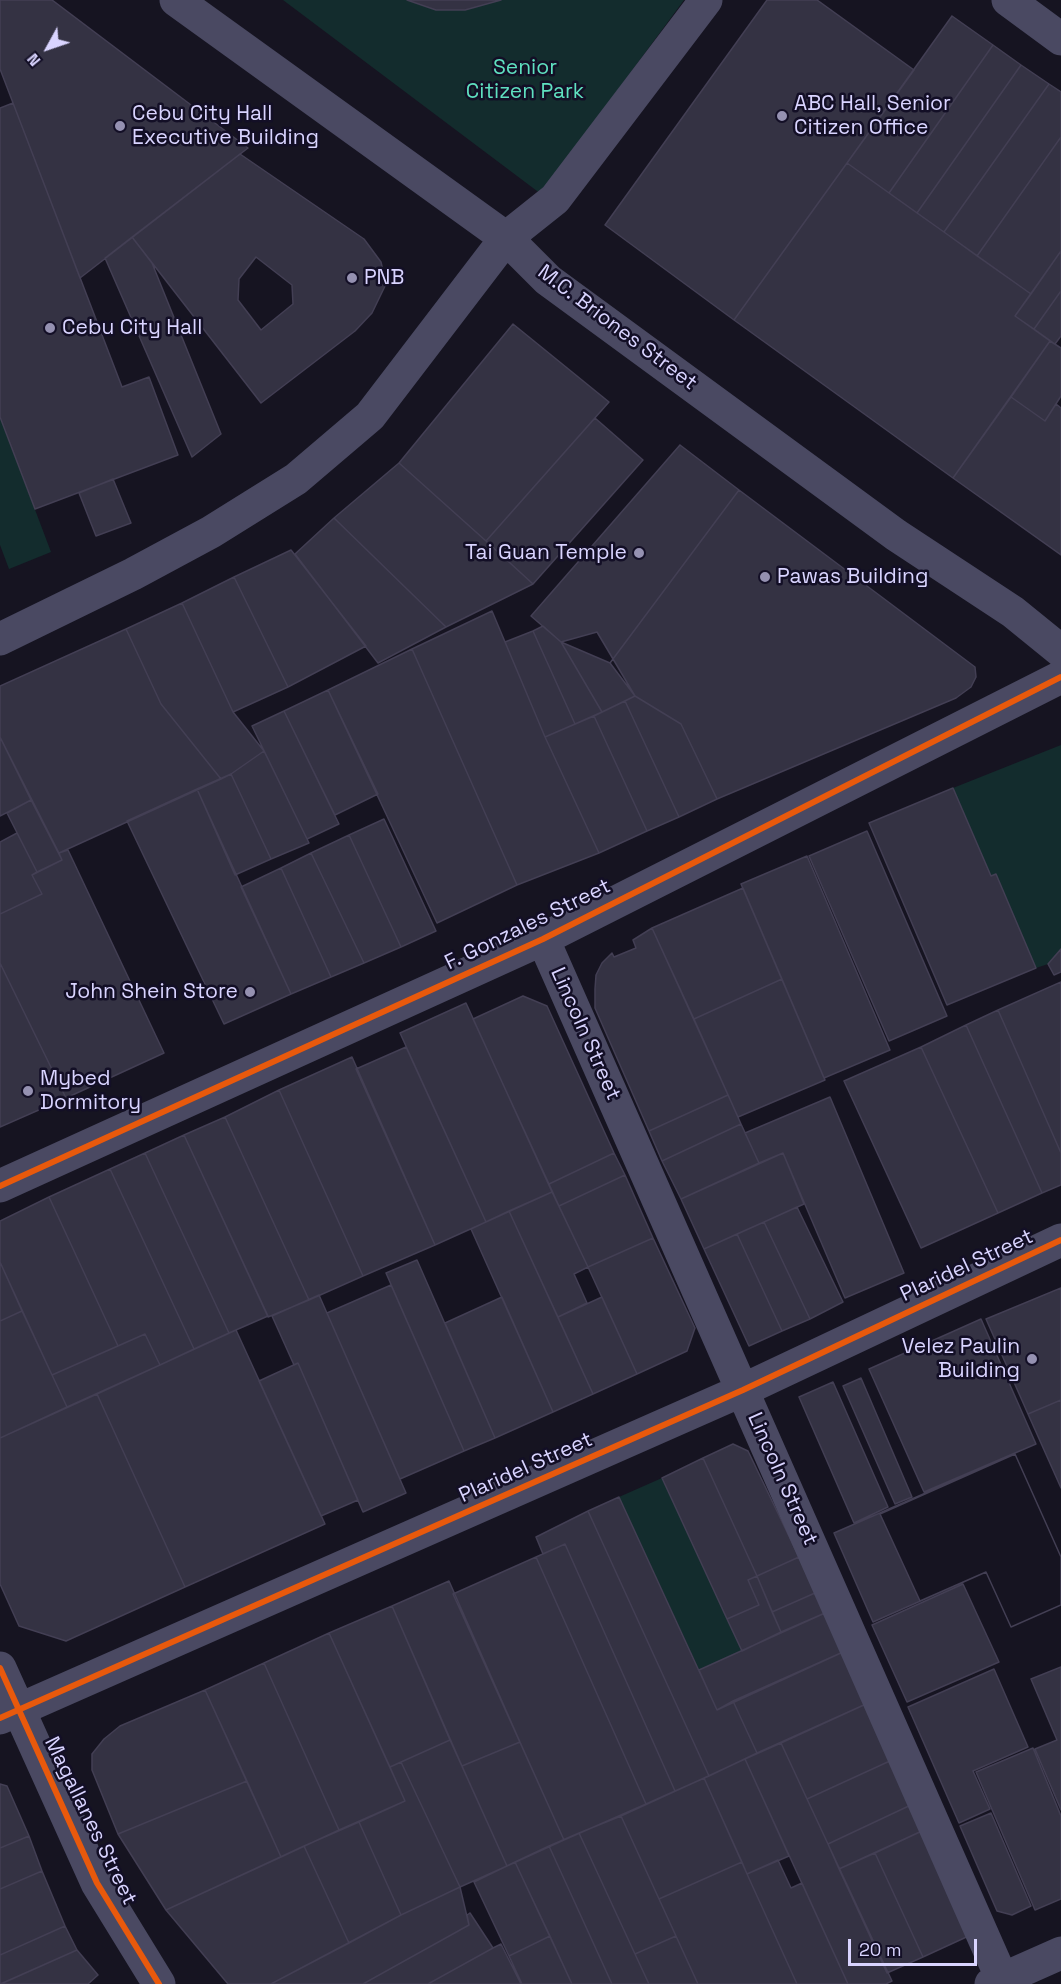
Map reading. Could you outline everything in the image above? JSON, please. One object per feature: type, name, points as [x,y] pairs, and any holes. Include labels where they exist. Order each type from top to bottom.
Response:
[{"type":"street","name":"M.C. Briones Street","points":[[176,0],[506,238],[548,280],[896,535],[1013,612],[1061,651]]},
{"type":"street","points":[[0,639],[211,532],[296,479],[370,416],[506,238],[555,199],[706,0]]},
{"type":"street","points":[[1008,0],[1061,39]]},
{"type":"street","name":"F. Gonzales Street","points":[[0,1186],[543,939],[1061,677]]},
{"type":"street","name":"Lincoln Street","points":[[543,939],[743,1390],[1000,1982]]},
{"type":"street","name":"Plaridel Street","points":[[9,1714],[743,1390],[1061,1240]]},
{"type":"street","name":"Magallanes Street","points":[[0,1668],[9,1714],[97,1883],[159,1984]]},
{"type":"street","points":[[1000,1982],[1061,1953]]},
{"type":"green space","name":"Senior Citizen Park","points":[[283,0],[684,0],[541,194]]},
{"type":"green space","points":[[0,417],[51,552],[9,569],[0,545]]},
{"type":"green space","points":[[1061,745],[1061,949],[1048,964],[1036,968],[996,875],[991,876],[953,788]]},
{"type":"green space","points":[[662,1478],[742,1651],[699,1670],[619,1497]]},
{"type":"building","name":"Cebu City Hall Executive Building","points":[[0,0],[52,0],[248,148],[80,278],[0,69]]},
{"type":"building","points":[[407,0],[501,0],[465,10],[436,10]]},
{"type":"building","name":"ABC Hall, Senior Citizen Office","points":[[767,0],[817,0],[914,70],[734,320],[605,225]]},
{"type":"building","points":[[952,16],[993,45],[889,193],[847,163]]},
{"type":"building","points":[[993,45],[1021,65],[917,213],[889,193]]},
{"type":"building","points":[[1021,65],[1049,84],[944,232],[917,213]]},
{"type":"building","points":[[1049,84],[1061,92],[1061,137],[977,256],[944,232]]},
{"type":"building","name":"Cebu City Hall","points":[[13,103],[122,387],[149,377],[178,455],[35,509],[0,417],[0,108]]},
{"type":"building","points":[[1061,137],[1061,251],[1031,294],[977,256]]},
{"type":"building","points":[[240,154],[364,239],[381,262],[386,284],[372,313],[355,331],[261,403],[132,237]],"holes":[[[256,257],[292,285],[293,304],[261,330],[238,300],[239,279]]]},
{"type":"building","points":[[847,163],[1031,294],[1015,316],[1050,341],[953,478],[734,320]]},
{"type":"building","points":[[132,237],[152,263],[221,434],[192,457],[105,258]]},
{"type":"building","points":[[1061,251],[1061,291],[1034,329],[1015,316]]},
{"type":"building","points":[[1061,291],[1061,336],[1055,344],[1034,329]]},
{"type":"building","points":[[513,324],[609,402],[486,541],[399,463]]},
{"type":"building","points":[[1050,341],[1061,348],[1061,396],[1045,421],[1011,397]]},
{"type":"building","points":[[1011,397],[1045,421],[1056,404],[1061,408],[1061,555],[953,478]]},
{"type":"building","points":[[595,418],[643,460],[533,584],[486,541]]},
{"type":"building","name":"Tai Guan Temple","points":[[680,445],[739,490],[610,663],[561,642],[531,616]]},
{"type":"building","points":[[399,463],[533,584],[446,627],[334,518]]},
{"type":"building","points":[[113,479],[131,523],[96,536],[79,493]]},
{"type":"building","name":"Pawas Building","points":[[739,490],[975,667],[976,677],[971,687],[956,698],[717,799],[681,724],[635,696],[610,663]]},
{"type":"building","points":[[334,518],[446,627],[378,663],[295,554]]},
{"type":"building","points":[[291,550],[366,646],[288,687],[234,577]]},
{"type":"building","points":[[234,577],[288,687],[233,712],[182,603]]},
{"type":"building","points":[[182,603],[233,712],[264,751],[221,779],[161,704],[126,629]]},
{"type":"building","points":[[492,611],[545,737],[599,853],[517,885],[412,649]]},
{"type":"building","points":[[543,626],[561,642],[602,712],[575,724],[533,631]]},
{"type":"building","points":[[126,629],[161,704],[221,779],[59,853],[0,737],[0,686]]},
{"type":"building","points":[[533,631],[575,724],[545,737],[505,642]]},
{"type":"building","points":[[597,632],[635,696],[602,712],[561,642]]},
{"type":"building","points":[[412,649],[517,885],[437,923],[328,690]]},
{"type":"building","points":[[328,690],[378,794],[335,815],[284,711]]},
{"type":"building","points":[[635,696],[681,724],[717,799],[679,817],[625,701]]},
{"type":"building","points":[[625,701],[679,817],[647,831],[594,716]]},
{"type":"building","points":[[284,711],[339,824],[307,839],[252,726]]},
{"type":"building","points":[[594,716],[647,831],[599,853],[545,737]]},
{"type":"building","points":[[0,737],[31,800],[0,816]]},
{"type":"building","points":[[264,751],[309,843],[271,859],[231,774]]},
{"type":"building","points":[[231,774],[271,859],[235,875],[197,789]]},
{"type":"building","points":[[953,788],[991,876],[996,874],[1036,968],[947,1005],[869,823]]},
{"type":"building","points":[[197,789],[291,994],[224,1024],[127,821]]},
{"type":"building","points":[[31,800],[62,860],[37,872],[7,813]]},
{"type":"building","points":[[384,819],[436,931],[401,947],[349,835]]},
{"type":"building","points":[[867,831],[947,1016],[889,1041],[809,856]]},
{"type":"building","points":[[17,833],[37,872],[32,875],[42,894],[0,914],[0,842]]},
{"type":"building","points":[[349,835],[401,947],[364,963],[311,853]]},
{"type":"building","points":[[68,850],[164,1053],[66,1098],[0,963],[0,914],[42,894],[32,875],[62,860],[59,853]]},
{"type":"building","points":[[311,853],[364,963],[331,977],[281,868]]},
{"type":"building","points":[[807,856],[890,1050],[824,1078],[741,884]]},
{"type":"building","points":[[281,868],[331,977],[291,994],[241,887]]},
{"type":"building","points":[[743,888],[782,979],[694,1019],[652,928]]},
{"type":"building","points":[[652,928],[728,1095],[649,1131],[595,1008],[595,989],[596,975],[602,963],[612,953],[614,957],[636,948],[633,940]]},
{"type":"building","points":[[1061,949],[1061,972],[1054,975],[1048,964]]},
{"type":"building","points":[[0,963],[66,1098],[0,1127]]},
{"type":"building","points":[[782,979],[825,1080],[738,1117],[694,1019]]},
{"type":"building","points":[[1061,982],[1061,1153],[998,1010]]},
{"type":"building","points":[[523,996],[547,1006],[614,1153],[549,1184],[473,1019]]},
{"type":"building","points":[[466,1003],[552,1192],[486,1222],[400,1033]]},
{"type":"building","points":[[998,1010],[1061,1153],[1061,1185],[1042,1193],[966,1025]]},
{"type":"building","points":[[966,1025],[1042,1193],[998,1213],[921,1047]]},
{"type":"building","points":[[406,1047],[486,1222],[435,1245],[356,1069]]},
{"type":"building","points":[[921,1047],[998,1213],[921,1248],[844,1081]]},
{"type":"building","points":[[352,1057],[435,1245],[363,1276],[279,1090]]},
{"type":"building","points":[[279,1090],[363,1276],[309,1300],[225,1117]]},
{"type":"building","points":[[728,1095],[741,1124],[662,1161],[649,1131]]},
{"type":"building","points":[[830,1097],[904,1273],[845,1298],[783,1153],[759,1163],[745,1133]]},
{"type":"building","points":[[225,1117],[309,1300],[268,1317],[184,1135]]},
{"type":"building","points":[[741,1124],[759,1163],[681,1199],[662,1161]]},
{"type":"building","points":[[184,1135],[268,1316],[229,1333],[145,1153]]},
{"type":"building","points":[[145,1153],[229,1333],[194,1349],[110,1169]]},
{"type":"building","points":[[614,1153],[625,1175],[559,1206],[549,1184]]},
{"type":"building","points":[[783,1153],[804,1204],[704,1249],[681,1199]]},
{"type":"building","points":[[110,1169],[194,1349],[160,1365],[145,1334],[118,1346],[49,1197]]},
{"type":"building","points":[[625,1175],[653,1238],[588,1267],[559,1206]]},
{"type":"building","points":[[552,1192],[588,1267],[574,1274],[587,1303],[558,1317],[509,1211]]},
{"type":"building","points":[[49,1197],[118,1346],[52,1375],[0,1262],[0,1221]]},
{"type":"building","points":[[797,1207],[843,1302],[810,1319],[764,1222]]},
{"type":"building","points":[[509,1211],[593,1394],[553,1412],[471,1229]]},
{"type":"building","points":[[764,1222],[810,1319],[782,1331],[737,1234]]},
{"type":"building","points":[[737,1234],[782,1331],[749,1346],[704,1249]]},
{"type":"building","points":[[653,1238],[695,1328],[687,1351],[637,1374],[588,1267]]},
{"type":"building","points":[[417,1260],[495,1438],[464,1451],[386,1273]]},
{"type":"building","points":[[0,1262],[22,1311],[0,1321]]},
{"type":"building","points":[[391,1285],[464,1451],[400,1479],[327,1313]]},
{"type":"building","name":"Velez Paulin Building","points":[[1061,1288],[1061,1400],[1028,1414],[986,1319]]},
{"type":"building","points":[[319,1295],[406,1493],[363,1512],[298,1363],[294,1365],[272,1316]]},
{"type":"building","points":[[502,1297],[553,1412],[495,1438],[445,1323]]},
{"type":"building","points":[[602,1297],[637,1374],[593,1394],[558,1317]]},
{"type":"building","points":[[22,1311],[67,1407],[0,1438],[0,1321]]},
{"type":"building","points":[[981,1319],[1036,1444],[924,1492],[869,1369]]},
{"type":"building","points":[[236,1330],[325,1524],[185,1587],[97,1394]]},
{"type":"building","points":[[145,1334],[160,1365],[67,1407],[52,1375]]},
{"type":"building","points":[[298,1363],[358,1500],[321,1516],[259,1381]]},
{"type":"building","points":[[861,1378],[912,1497],[895,1504],[843,1386]]},
{"type":"building","points":[[833,1382],[888,1507],[854,1523],[799,1397]]},
{"type":"building","points":[[97,1394],[185,1587],[66,1641],[19,1626],[0,1584],[0,1438]]},
{"type":"building","points":[[1061,1400],[1061,1488],[1028,1414]]},
{"type":"building","points":[[733,1444],[748,1451],[799,1557],[757,1576],[703,1458]]},
{"type":"building","points":[[1015,1454],[1061,1557],[1061,1605],[1011,1627],[986,1572],[920,1601],[880,1514]]},
{"type":"building","points":[[1015,1454],[1061,1557],[1061,1605],[1011,1627],[986,1572],[873,1622],[834,1533]]},
{"type":"building","points":[[703,1458],[757,1576],[748,1580],[759,1605],[727,1619],[662,1478]]},
{"type":"building","points":[[619,1497],[717,1710],[733,1701],[757,1753],[709,1776],[588,1511]]},
{"type":"building","points":[[588,1511],[709,1776],[675,1791],[565,1544],[543,1554],[536,1537]]},
{"type":"building","points":[[565,1544],[675,1791],[646,1804],[536,1557]]},
{"type":"building","points":[[536,1557],[646,1804],[564,1840],[453,1594]]},
{"type":"building","points":[[799,1557],[815,1593],[772,1612],[757,1576]]},
{"type":"building","points":[[757,1576],[781,1632],[742,1651],[727,1619],[759,1605],[748,1580]]},
{"type":"building","points":[[449,1581],[520,1742],[462,1766],[392,1606]]},
{"type":"building","points":[[963,1584],[999,1662],[907,1702],[872,1625]]},
{"type":"building","points":[[815,1593],[825,1613],[781,1632],[772,1612]]},
{"type":"building","points":[[392,1606],[450,1740],[390,1767],[329,1633]]},
{"type":"building","points":[[825,1613],[843,1652],[717,1710],[699,1670]]},
{"type":"building","points":[[329,1633],[405,1801],[339,1830],[264,1663]]},
{"type":"building","points":[[843,1652],[866,1704],[757,1753],[733,1701]]},
{"type":"building","points":[[264,1663],[339,1830],[281,1857],[205,1690]]},
{"type":"building","points":[[1061,1667],[1061,1810],[1035,1749],[1057,1740],[1031,1679]]},
{"type":"building","points":[[994,1669],[1028,1747],[973,1771],[990,1809],[959,1823],[908,1707]]},
{"type":"building","points":[[205,1690],[247,1781],[118,1834],[92,1770],[92,1754],[104,1739],[120,1726]]},
{"type":"building","points":[[866,1704],[892,1760],[807,1799],[781,1743]]},
{"type":"building","points":[[450,1740],[507,1866],[460,1887],[401,1762]]},
{"type":"building","points":[[520,1742],[564,1840],[507,1866],[462,1766]]},
{"type":"building","points":[[781,1743],[892,1981],[886,1984],[848,1984],[745,1759]]},
{"type":"building","points":[[1033,1748],[1061,1816],[1061,1899],[1035,1910],[976,1772]]},
{"type":"building","points":[[745,1759],[789,1856],[747,1874],[704,1778]]},
{"type":"building","points":[[892,1760],[913,1804],[828,1844],[807,1799]]},
{"type":"building","points":[[401,1762],[460,1887],[401,1915],[359,1822],[405,1801],[390,1767]]},
{"type":"building","points":[[704,1778],[742,1862],[659,1899],[621,1816]]},
{"type":"building","points":[[247,1781],[281,1857],[166,1910],[118,1834]]},
{"type":"building","points":[[0,1784],[7,1786],[29,1836],[0,1848]]},
{"type":"building","points":[[913,1804],[924,1830],[839,1869],[828,1844]]},
{"type":"building","points":[[991,1813],[1031,1906],[1012,1915],[997,1911],[960,1826]]},
{"type":"building","points":[[621,1816],[676,1936],[635,1954],[579,1833]]},
{"type":"building","points":[[359,1822],[401,1915],[349,1943],[304,1846]]},
{"type":"building","points":[[924,1830],[973,1934],[923,1957],[875,1853]]},
{"type":"building","points":[[579,1833],[649,1984],[612,1984],[549,1846]]},
{"type":"building","points":[[29,1836],[42,1871],[0,1889],[0,1848]]},
{"type":"building","points":[[304,1846],[349,1943],[271,1984],[228,1984],[166,1910]]},
{"type":"building","points":[[549,1846],[612,1984],[572,1984],[515,1862]]},
{"type":"building","points":[[875,1853],[923,1957],[887,1973],[839,1869]]},
{"type":"building","points":[[778,1860],[791,1888],[802,1883],[848,1984],[797,1984],[747,1874]]},
{"type":"building","points":[[515,1862],[550,1936],[509,1956],[474,1882]]},
{"type":"building","points":[[742,1862],[797,1984],[698,1984],[659,1899]]},
{"type":"building","points":[[42,1871],[65,1926],[0,1955],[0,1889]]},
{"type":"building","points":[[460,1887],[469,1925],[363,1984],[271,1984],[401,1915]]},
{"type":"building","points":[[470,1913],[493,1948],[428,1984],[363,1984],[469,1925],[467,1915]]},
{"type":"building","points":[[65,1926],[77,1950],[0,1984],[0,1955]]},
{"type":"building","points":[[550,1936],[572,1984],[522,1984],[509,1956]]},
{"type":"building","points":[[676,1936],[698,1984],[649,1984],[635,1954]]},
{"type":"building","points":[[501,1944],[521,1984],[428,1984],[493,1948]]},
{"type":"building","points":[[77,1950],[98,1975],[88,1984],[1,1984]]},
{"type":"cycle path","points":[[0,1186],[543,939],[1061,677]]},
{"type":"cycle path","points":[[0,1718],[743,1390],[1061,1240]]},
{"type":"cycle path","points":[[0,1668],[97,1883],[159,1984]]},
{"type":"place","name":"ABC Hall, Senior Citizen Office","points":[[782,116]]},
{"type":"place","name":"Cebu City Hall Executive Building","points":[[120,126]]},
{"type":"place","name":"PNB","points":[[352,278]]},
{"type":"place","name":"Cebu City Hall","points":[[50,328]]},
{"type":"place","name":"Tai Guan Temple","points":[[639,553]]},
{"type":"place","name":"Pawas Building","points":[[765,577]]},
{"type":"place","name":"John Shein Store","points":[[250,992]]},
{"type":"place","name":"Mybed Dormitory","points":[[28,1091]]},
{"type":"place","name":"Velez Paulin Building","points":[[1032,1359]]}]
